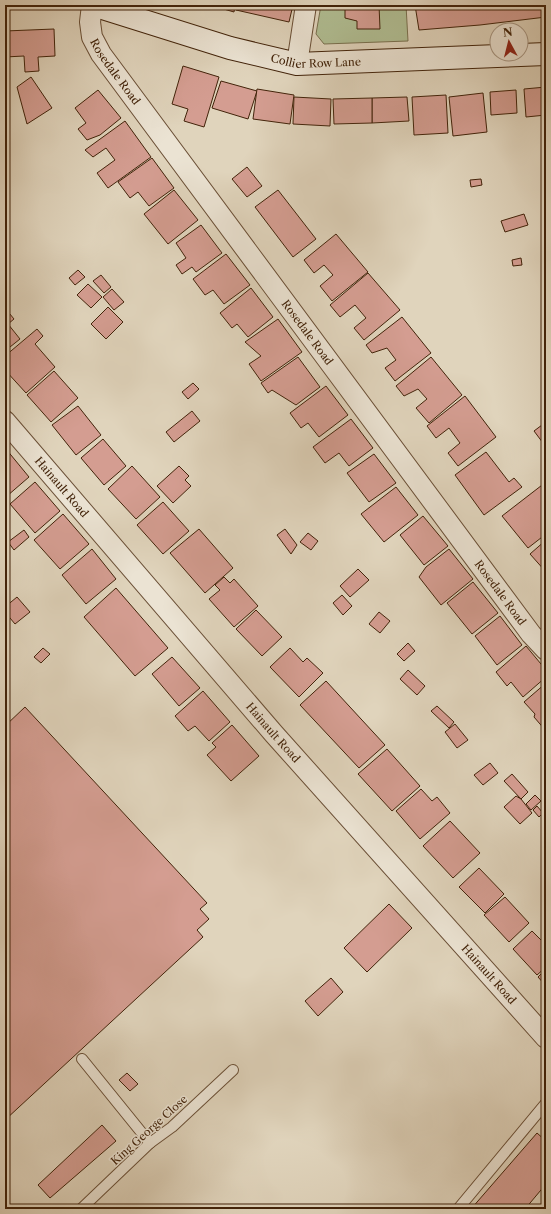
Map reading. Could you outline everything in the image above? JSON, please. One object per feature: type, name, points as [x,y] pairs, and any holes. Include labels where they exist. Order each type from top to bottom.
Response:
[{"type":"main road","name":"Collier Row Lane","points":[[92,5],[230,48],[297,64],[546,54]]},
{"type":"street","name":"Rosedale Road","points":[[92,5],[90,22],[92,37],[101,54],[527,628],[546,650]]},
{"type":"street","points":[[297,64],[306,5]]},
{"type":"street","name":"Hainault Road","points":[[5,421],[274,734],[546,1038]]},
{"type":"lane","points":[[82,1059],[150,1144]]},
{"type":"lane","name":"King George Close","points":[[81,1209],[150,1144],[172,1127],[233,1070]]},
{"type":"lane","points":[[458,1209],[546,1104]]},
{"type":"green space","points":[[321,5],[406,5],[408,41],[324,44],[316,34]]},
{"type":"building","points":[[210,5],[235,5],[234,12]]},
{"type":"building","points":[[237,5],[293,5],[289,22],[236,10]]},
{"type":"building","points":[[345,5],[379,5],[380,29],[357,29],[357,21],[345,18]]},
{"type":"building","points":[[415,5],[546,5],[546,17],[505,22],[489,22],[489,24],[480,25],[419,30]]},
{"type":"building","points":[[54,29],[55,56],[38,57],[39,71],[25,72],[24,56],[5,57],[5,31]]},
{"type":"building","points":[[183,66],[219,77],[204,127],[184,121],[188,109],[172,104]]},
{"type":"building","points":[[31,77],[52,108],[27,124],[17,87]]},
{"type":"building","points":[[221,81],[257,91],[248,119],[212,108]]},
{"type":"building","points":[[546,87],[546,115],[526,117],[524,89]]},
{"type":"building","points":[[257,89],[294,95],[290,124],[253,119]]},
{"type":"building","points":[[98,90],[121,118],[100,135],[87,140],[78,129],[86,123],[75,108]]},
{"type":"building","points":[[516,90],[517,113],[491,115],[490,92]]},
{"type":"building","points":[[483,93],[487,132],[453,136],[449,97]]},
{"type":"building","points":[[446,95],[448,133],[414,135],[412,97]]},
{"type":"building","points":[[294,97],[331,99],[330,126],[293,124]]},
{"type":"building","points":[[407,97],[409,121],[372,123],[372,98]]},
{"type":"building","points":[[372,98],[372,123],[334,124],[333,99]]},
{"type":"building","points":[[125,121],[151,157],[108,188],[97,173],[115,160],[106,148],[93,157],[85,150]]},
{"type":"building","points":[[152,158],[174,188],[149,206],[138,192],[130,198],[118,182]]},
{"type":"building","points":[[247,167],[262,186],[247,197],[232,179]]},
{"type":"building","points":[[481,179],[482,185],[471,187],[470,180]]},
{"type":"building","points":[[174,190],[198,220],[168,244],[144,214]]},
{"type":"building","points":[[278,190],[316,239],[293,257],[255,207]]},
{"type":"building","points":[[524,214],[528,225],[505,232],[501,221]]},
{"type":"building","points":[[201,225],[222,253],[196,272],[192,267],[182,274],[176,265],[186,258],[176,243]]},
{"type":"building","points":[[336,234],[368,272],[332,301],[320,286],[333,275],[324,265],[314,273],[304,260]]},
{"type":"building","points":[[226,254],[250,285],[224,304],[213,290],[205,295],[193,279]]},
{"type":"building","points":[[521,258],[522,265],[513,266],[512,260]]},
{"type":"building","points":[[78,270],[85,277],[75,285],[69,278]]},
{"type":"building","points":[[368,273],[400,310],[364,340],[354,328],[366,318],[355,305],[340,317],[330,305]]},
{"type":"building","points":[[101,275],[111,287],[104,293],[93,281]]},
{"type":"building","points":[[88,284],[102,297],[91,308],[77,295]]},
{"type":"building","points":[[251,288],[273,317],[248,337],[237,324],[232,328],[220,313]]},
{"type":"building","points":[[112,289],[124,302],[114,310],[103,297]]},
{"type":"building","points":[[108,307],[123,322],[106,339],[91,324]]},
{"type":"building","points":[[5,308],[14,319],[8,324],[20,339],[5,351]]},
{"type":"building","points":[[402,317],[431,353],[395,381],[385,368],[396,360],[387,348],[372,353],[366,345]]},
{"type":"building","points":[[278,319],[302,352],[261,381],[249,364],[261,356],[245,342]]},
{"type":"building","points":[[37,329],[43,336],[35,344],[55,367],[26,393],[5,370],[5,356]]},
{"type":"building","points":[[298,357],[320,387],[296,405],[272,390],[268,393],[261,383]]},
{"type":"building","points":[[431,357],[462,395],[429,423],[416,408],[427,399],[418,389],[404,396],[396,386]]},
{"type":"building","points":[[54,371],[78,398],[51,422],[27,395]]},
{"type":"building","points":[[193,383],[199,389],[188,399],[182,392]]},
{"type":"building","points":[[326,386],[348,415],[319,437],[308,423],[301,428],[290,413]]},
{"type":"building","points":[[465,396],[496,437],[458,466],[448,453],[460,443],[449,428],[436,438],[427,426]]},
{"type":"building","points":[[78,406],[101,435],[76,455],[52,425]]},
{"type":"building","points":[[192,411],[200,421],[174,442],[166,432]]},
{"type":"building","points":[[351,419],[373,448],[349,466],[339,453],[325,463],[313,447]]},
{"type":"building","points":[[546,422],[546,447],[534,431]]},
{"type":"building","points":[[103,439],[126,466],[104,485],[81,458]]},
{"type":"building","points":[[6,449],[29,477],[7,496],[5,493]]},
{"type":"building","points":[[486,452],[509,482],[514,478],[522,487],[484,515],[455,475]]},
{"type":"building","points":[[374,454],[396,483],[369,502],[347,473]]},
{"type":"building","points":[[132,466],[160,497],[136,519],[108,489]]},
{"type":"building","points":[[179,466],[189,476],[185,480],[191,486],[173,503],[157,486]]},
{"type":"building","points":[[35,482],[60,511],[35,533],[10,504]]},
{"type":"building","points":[[546,482],[546,534],[528,548],[502,516]]},
{"type":"building","points":[[396,487],[418,515],[384,542],[361,514]]},
{"type":"building","points":[[163,502],[189,531],[163,554],[137,525]]},
{"type":"building","points":[[63,514],[89,544],[60,569],[34,540]]},
{"type":"building","points":[[423,516],[448,546],[424,565],[400,535]]},
{"type":"building","points":[[199,529],[233,568],[205,593],[170,553]]},
{"type":"building","points":[[285,529],[297,545],[291,554],[277,535]]},
{"type":"building","points":[[24,530],[29,537],[14,550],[8,542]]},
{"type":"building","points":[[308,533],[318,541],[311,550],[300,542]]},
{"type":"building","points":[[546,540],[546,572],[530,554]]},
{"type":"building","points":[[92,549],[116,579],[86,604],[62,575]]},
{"type":"building","points":[[449,549],[473,579],[441,605],[419,577],[426,567]]},
{"type":"building","points":[[358,569],[369,580],[350,597],[340,586]]},
{"type":"building","points":[[224,577],[230,583],[234,579],[258,606],[234,627],[209,599],[220,590],[215,585]]},
{"type":"building","points":[[473,582],[498,613],[472,634],[447,603]]},
{"type":"building","points":[[116,588],[168,648],[135,676],[84,617]]},
{"type":"building","points":[[342,595],[352,606],[343,615],[333,603]]},
{"type":"building","points":[[17,597],[30,612],[15,624],[5,612],[5,607]]},
{"type":"building","points":[[256,610],[282,637],[262,656],[236,629]]},
{"type":"building","points":[[379,612],[390,621],[380,633],[369,624]]},
{"type":"building","points":[[500,616],[522,645],[497,665],[475,636]]},
{"type":"building","points":[[408,643],[415,651],[404,661],[397,654]]},
{"type":"building","points":[[526,646],[546,670],[546,677],[523,697],[511,682],[507,686],[496,672]]},
{"type":"building","points":[[43,648],[50,654],[41,663],[34,657]]},
{"type":"building","points":[[290,648],[303,662],[307,658],[323,673],[299,697],[270,667]]},
{"type":"building","points":[[172,657],[200,688],[179,706],[152,674]]},
{"type":"building","points":[[408,670],[425,686],[417,695],[400,679]]},
{"type":"building","points":[[326,681],[385,745],[359,768],[300,705]]},
{"type":"building","points":[[546,683],[546,731],[534,717],[535,714],[524,702]]},
{"type":"building","points":[[203,691],[230,722],[209,741],[195,726],[188,731],[175,716]]},
{"type":"building","points":[[437,706],[454,722],[449,728],[431,711]]},
{"type":"building","points":[[25,707],[207,903],[200,909],[209,919],[197,930],[203,937],[5,1120],[5,726]]},
{"type":"building","points":[[455,724],[468,740],[457,748],[445,732]]},
{"type":"building","points":[[232,725],[259,756],[231,781],[207,755],[216,747],[212,743]]},
{"type":"building","points":[[387,749],[420,786],[392,811],[358,774]]},
{"type":"building","points":[[490,763],[498,773],[483,785],[474,775]]},
{"type":"building","points":[[512,774],[528,792],[521,799],[504,781]]},
{"type":"building","points":[[421,789],[432,801],[437,797],[450,813],[420,839],[396,811]]},
{"type":"building","points":[[535,795],[541,801],[531,810],[526,804]]},
{"type":"building","points":[[516,796],[521,799],[532,813],[520,824],[504,807]]},
{"type":"building","points":[[537,806],[543,813],[539,817],[533,810]]},
{"type":"building","points":[[450,821],[480,853],[453,878],[423,846]]},
{"type":"building","points":[[479,868],[504,894],[485,913],[459,887]]},
{"type":"building","points":[[505,897],[529,923],[509,942],[484,915]]},
{"type":"building","points":[[389,904],[412,928],[367,972],[344,948]]},
{"type":"building","points":[[532,931],[546,945],[546,967],[537,975],[513,949]]},
{"type":"building","points":[[546,969],[546,986],[538,977]]},
{"type":"building","points":[[331,978],[343,992],[318,1016],[305,1001]]},
{"type":"building","points":[[127,1073],[138,1084],[130,1091],[119,1080]]},
{"type":"building","points":[[102,1125],[116,1141],[50,1198],[38,1185]]},
{"type":"building","points":[[537,1133],[546,1141],[546,1184],[525,1209],[471,1209]]}]
